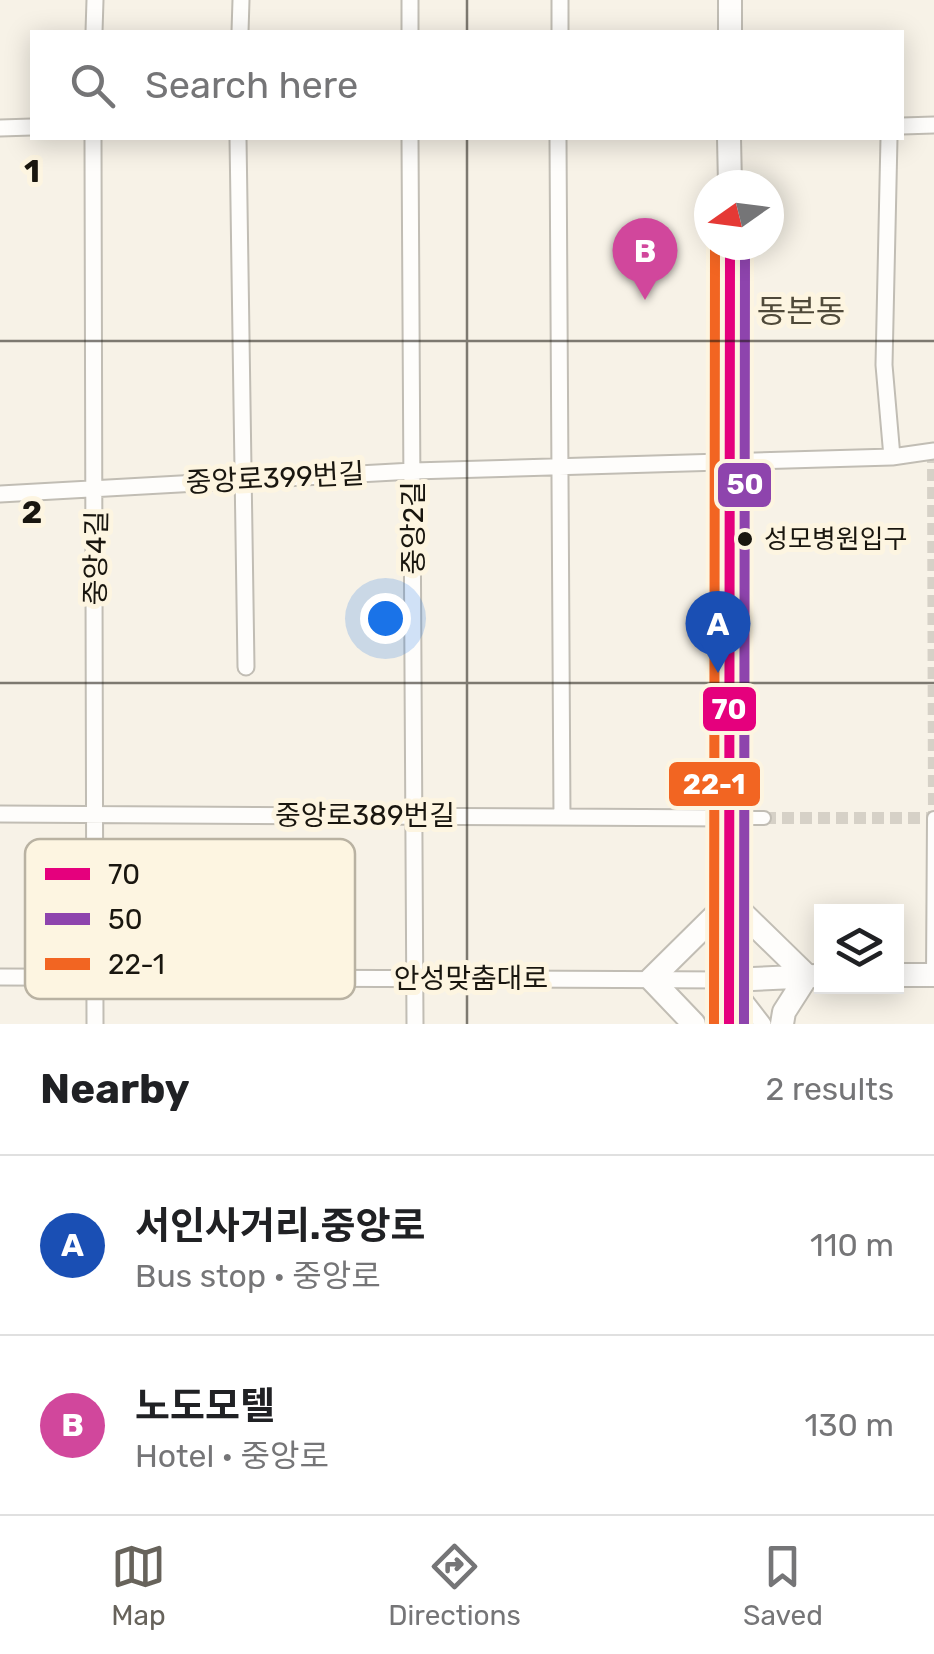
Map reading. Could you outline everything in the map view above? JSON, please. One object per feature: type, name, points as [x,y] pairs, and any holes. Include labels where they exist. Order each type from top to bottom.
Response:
[{"type":"main road","points":[[730,0],[730,30]]},
{"type":"main road","points":[[730,140],[730,170]]},
{"type":"main road","points":[[729,1024],[730,260]]},
{"type":"main road","points":[[730,901],[814,976],[784,1012],[782,1024]]},
{"type":"main road","points":[[694,1024],[650,978],[730,901]]},
{"type":"main road","points":[[904,975],[933,975]]},
{"type":"main road","name":"안성맞춤대로","points":[[729,980],[814,976]]},
{"type":"street","points":[[94,30],[95,0]]},
{"type":"street","points":[[240,30],[241,0]]},
{"type":"street","points":[[410,0],[410,30]]},
{"type":"street","points":[[560,0],[560,30]]},
{"type":"street","points":[[904,126],[934,125]]},
{"type":"street","points":[[0,128],[30,127]]},
{"type":"street","name":"중앙4길","points":[[92,839],[97,486],[94,140]]},
{"type":"street","points":[[238,140],[246,666]]},
{"type":"street","name":"중앙2길","points":[[410,140],[415,1024]]},
{"type":"street","points":[[558,140],[563,468],[562,816]]},
{"type":"street","points":[[890,140],[884,366],[892,458]]},
{"type":"street","name":"중앙로399번길","points":[[0,494],[413,471],[892,458],[934,451]]},
{"type":"street","name":"중앙로389번길","points":[[0,814],[730,818]]},
{"type":"street","points":[[730,818],[764,818]]},
{"type":"street","points":[[933,975],[934,818]]},
{"type":"street","name":"안성맞춤대로","points":[[0,978],[25,978]]},
{"type":"street","name":"안성맞춤대로","points":[[355,978],[729,980]]},
{"type":"street","points":[[729,980],[764,1024]]},
{"type":"tunnel","points":[[933,451],[934,818]]},
{"type":"tunnel","points":[[764,818],[934,818]]},
{"type":"transit line","name":"22-1","points":[[714,1024],[715,260]]},
{"type":"transit line","name":"70","points":[[729,1024],[730,260]]},
{"type":"transit line","name":"50","points":[[744,1024],[745,260]]},
{"type":"place","name":"노도모텔","points":[[645,300]]},
{"type":"place","name":"성모병원입구","points":[[745,539]]},
{"type":"place","name":"서인사거리.중앙로","points":[[718,673]]},
{"type":"district","name":"동본동","points":[[801,311]]}]
